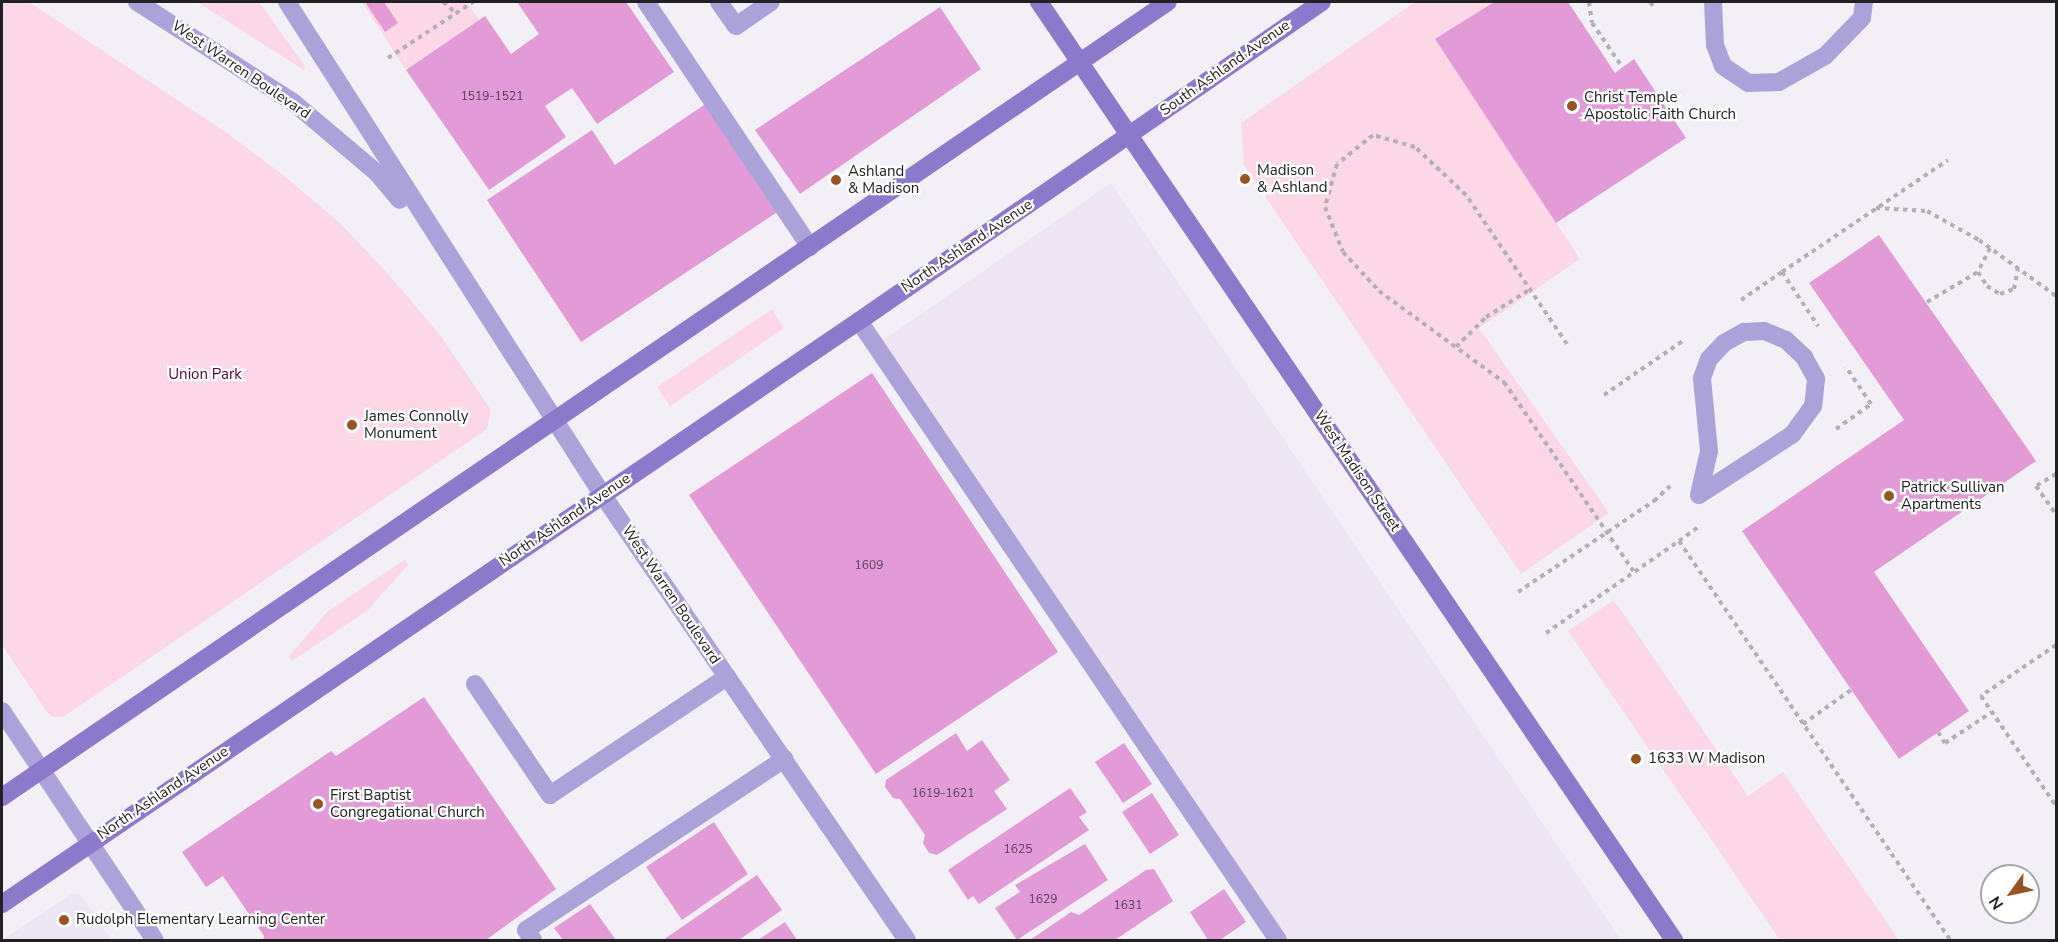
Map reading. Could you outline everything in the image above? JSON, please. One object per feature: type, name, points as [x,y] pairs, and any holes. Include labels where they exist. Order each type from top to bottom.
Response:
[{"type":"main road","name":"West Madison Street","points":[[1039,2],[1674,940]]},
{"type":"main road","points":[[2,796],[1168,2]]},
{"type":"main road","name":"South Ashland Avenue","points":[[1129,136],[1322,2]]},
{"type":"main road","name":"North Ashland Avenue","points":[[2,904],[1129,136]]},
{"type":"street","name":"West Warren Boulevard","points":[[137,2],[293,102],[377,173],[441,247]]},
{"type":"street","name":"West Warren Boulevard","points":[[287,2],[441,247],[602,494],[907,940]]},
{"type":"street","points":[[646,2],[810,247]]},
{"type":"street","points":[[719,2],[736,26],[771,2]]},
{"type":"street","points":[[1713,2],[1715,45],[1723,66],[1748,83],[1779,82],[1825,56],[1862,18],[1864,2]]},
{"type":"street","points":[[860,321],[1278,940]]},
{"type":"street","points":[[1764,331],[1786,340],[1804,357],[1816,379],[1813,406],[1794,434],[1699,495],[1708,451],[1702,378],[1709,359],[1724,343],[1744,332],[1764,331]]},
{"type":"street","points":[[475,684],[550,795],[727,677]]},
{"type":"street","points":[[2,711],[39,770],[155,940]]},
{"type":"street","points":[[533,940],[526,930],[784,759]]},
{"type":"path","points":[[442,2],[456,13]]},
{"type":"path","points":[[388,58],[473,2]]},
{"type":"path","points":[[1589,2],[1592,23],[1623,68]]},
{"type":"path","points":[[1650,2],[1654,7]]},
{"type":"path","points":[[1567,344],[1466,195],[1415,147],[1373,135],[1337,164],[1325,207],[1343,252],[1378,291],[1504,382],[1634,572]]},
{"type":"path","points":[[1782,272],[1948,160]]},
{"type":"path","points":[[1876,208],[1927,211],[1990,248],[2056,296]]},
{"type":"path","points":[[1927,302],[1978,272],[1990,248]]},
{"type":"path","points":[[1978,272],[1987,286],[2000,294],[2014,290],[2018,267]]},
{"type":"path","points":[[1456,347],[1486,317],[1529,290]]},
{"type":"path","points":[[1604,395],[1690,336]]},
{"type":"path","points":[[2056,474],[2036,486],[2056,515]]},
{"type":"path","points":[[1546,633],[1679,541],[1950,940]]},
{"type":"path","points":[[2056,645],[1982,696],[2056,806]]},
{"type":"path","points":[[1803,724],[1851,690]]},
{"type":"path","points":[[1938,732],[1945,743],[1992,712]]},
{"type":"shaded area","points":[[1111,183],[1621,940],[1278,940],[876,345]]},
{"type":"shaded area","name":"Rudolph Elementary Learning Center","points":[[73,893],[81,895],[111,940],[2,940]]},
{"type":"green space","name":"Union Park","points":[[2,2],[29,2],[227,133],[287,178],[341,224],[389,275],[440,335],[491,410],[487,429],[63,717],[53,717],[47,712],[2,645]]},
{"type":"green space","points":[[197,2],[259,2],[305,66],[304,70]]},
{"type":"green space","points":[[362,2],[467,2],[479,20],[406,70]]},
{"type":"green space","points":[[1415,2],[1494,2],[1436,40],[1580,259],[1479,328],[1609,513],[1521,574],[1244,165],[1241,123]]},
{"type":"green space","points":[[772,309],[784,328],[670,406],[657,387]]},
{"type":"green space","points":[[404,560],[408,565],[368,610],[292,661],[289,656],[327,612]]},
{"type":"green space","points":[[1614,600],[1748,796],[1783,772],[1899,940],[1780,940],[1568,631]]},
{"type":"building","points":[[365,2],[384,2],[398,23],[385,32]]},
{"type":"building","points":[[517,2],[626,2],[674,72],[597,124],[572,88],[545,106],[566,137],[489,190],[406,70],[485,16],[511,54],[539,34]]},
{"type":"building","name":"Christ Temple Apostolic Faith Church","points":[[1494,2],[1568,2],[1615,73],[1634,59],[1686,138],[1556,223],[1435,39]]},
{"type":"building","points":[[940,7],[981,69],[800,194],[755,130]]},
{"type":"building","points":[[707,103],[779,211],[581,342],[487,200],[592,130],[615,165]]},
{"type":"building","name":"Patrick Sullivan Apartments","points":[[1879,235],[2036,461],[1874,572],[1969,711],[1899,759],[1742,531],[1904,420],[1809,283]]},
{"type":"building","points":[[872,373],[1058,652],[876,774],[689,495]]},
{"type":"building","points":[[424,697],[556,889],[486,940],[263,940],[264,936],[223,876],[206,887],[182,852],[331,751],[336,756]]},
{"type":"building","points":[[956,733],[967,751],[982,740],[1010,780],[994,791],[1007,809],[937,855],[929,853],[923,843],[925,835],[900,799],[893,798],[885,787],[886,780]]},
{"type":"building","points":[[1124,743],[1152,784],[1123,803],[1095,762]]},
{"type":"building","points":[[1070,788],[1087,812],[1079,817],[1089,830],[979,904],[973,896],[968,900],[948,870]]},
{"type":"building","points":[[1152,793],[1179,835],[1150,854],[1122,812]]},
{"type":"building","points":[[714,822],[748,874],[682,920],[646,867]]},
{"type":"building","points":[[1085,844],[1108,880],[1017,940],[995,908],[1020,892],[1015,885]]},
{"type":"building","points":[[1154,869],[1173,901],[1115,940],[1030,940],[1071,912],[1079,915],[1146,870]]},
{"type":"building","points":[[757,875],[782,910],[739,940],[663,940]]},
{"type":"building","points":[[1224,889],[1246,922],[1220,940],[1208,940],[1190,912]]},
{"type":"building","points":[[590,904],[616,940],[563,940],[554,928]]},
{"type":"building","points":[[785,922],[797,940],[758,940]]},
{"type":"place","name":"Christ Temple Apostolic Faith Church","points":[[1572,106]]},
{"type":"place","name":"Madison & Ashland","points":[[1245,179]]},
{"type":"place","name":"Ashland & Madison","points":[[836,180]]},
{"type":"place","name":"James Connolly Monument","points":[[352,425]]},
{"type":"place","name":"Patrick Sullivan Apartments","points":[[1889,496]]},
{"type":"place","name":"1633 W Madison","points":[[1636,759]]},
{"type":"place","name":"First Baptist Congregational Church","points":[[318,804]]},
{"type":"place","name":"Rudolph Elementary Learning Center","points":[[64,920]]}]
